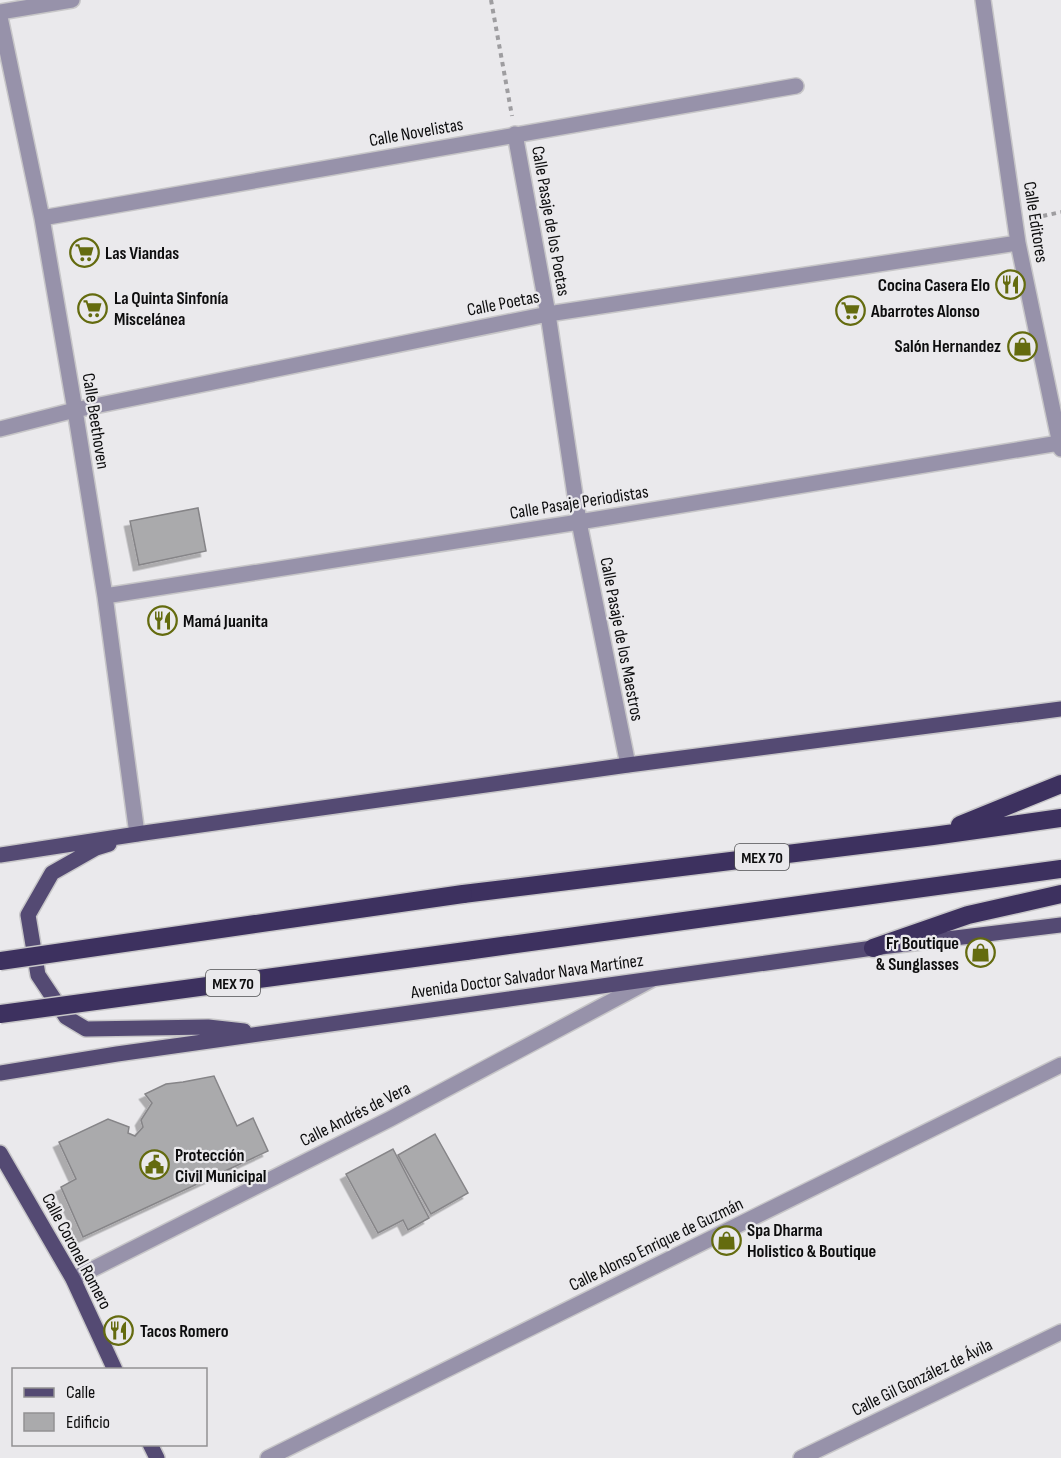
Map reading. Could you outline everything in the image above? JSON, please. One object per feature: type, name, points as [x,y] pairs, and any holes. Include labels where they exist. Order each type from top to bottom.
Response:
[{"type":"highway","points":[[933,836],[1061,784]]},
{"type":"highway","name":"MEX 70","points":[[0,961],[463,894],[1061,818]]},
{"type":"highway","name":"Avenida Doctor Salvador Nava Martínez","points":[[0,1014],[1061,869]]},
{"type":"highway","points":[[873,948],[968,915],[1061,894]]},
{"type":"main road","points":[[0,855],[628,765],[1061,709]]},
{"type":"main road","points":[[137,834],[96,848],[52,873],[28,915],[38,975],[60,1009],[66,1017],[86,1029],[208,1027],[269,1033]]},
{"type":"main road","name":"Avenida Doctor Salvador Nava Martínez","points":[[0,1073],[117,1054],[873,948],[1061,925]]},
{"type":"main road","name":"Calle Coronel Romero","points":[[0,1153],[73,1279],[114,1368]]},
{"type":"street","points":[[0,12],[72,0]]},
{"type":"street","name":"Calle Editores","points":[[984,0],[1018,243],[1060,446]]},
{"type":"street","name":"Calle Beethoven","points":[[0,17],[42,218],[75,410],[105,596],[137,834]]},
{"type":"street","name":"Calle Novelistas","points":[[42,218],[796,86]]},
{"type":"street","name":"Calle Pasaje de los Poetas","points":[[515,134],[548,314],[579,522]]},
{"type":"street","name":"Calle Poetas","points":[[0,429],[75,410],[548,314],[1018,243]]},
{"type":"street","name":"Calle Pasaje Periodistas","points":[[105,596],[1060,446]]},
{"type":"street","name":"Calle Pasaje de los Maestros","points":[[579,522],[628,765]]},
{"type":"street","name":"Calle Andrés de Vera","points":[[73,1279],[390,1119],[654,979]]},
{"type":"street","name":"Calle Alonso Enrique de Guzmán","points":[[268,1458],[1061,1065]]},
{"type":"street","name":"Calle Gil González de Ávila","points":[[801,1458],[1061,1332]]},
{"type":"path","points":[[491,0],[515,134]]},
{"type":"building","points":[[198,508],[206,551],[139,565],[130,521]]},
{"type":"building","name":"Protección Civil Municipal","points":[[214,1076],[237,1126],[253,1118],[268,1151],[83,1237],[61,1187],[76,1179],[59,1142],[108,1119],[129,1127],[128,1133],[135,1136],[143,1127],[141,1120],[152,1103],[145,1094],[166,1084]]},
{"type":"building","points":[[435,1134],[468,1193],[431,1214],[398,1155]]},
{"type":"building","points":[[393,1149],[429,1218],[408,1230],[403,1220],[378,1233],[346,1174]]},
{"type":"place","name":"Las Viandas","points":[[84,253]]},
{"type":"place","name":"Cocina Casera Elo","points":[[1011,285]]},
{"type":"place","name":"La Quinta Sinfonía Miscelánea","points":[[93,308]]},
{"type":"place","name":"Abarrotes Alonso","points":[[850,311]]},
{"type":"place","name":"Salón Hernandez","points":[[1022,346]]},
{"type":"place","name":"Mamá Juanita","points":[[162,621]]},
{"type":"place","name":"Fr Boutique & Sunglasses","points":[[980,953]]},
{"type":"place","name":"Protección Civil Municipal","points":[[154,1165]]},
{"type":"place","name":"Spa Dharma Holistico & Boutique","points":[[726,1240]]},
{"type":"place","name":"Tacos Romero","points":[[119,1331]]}]
